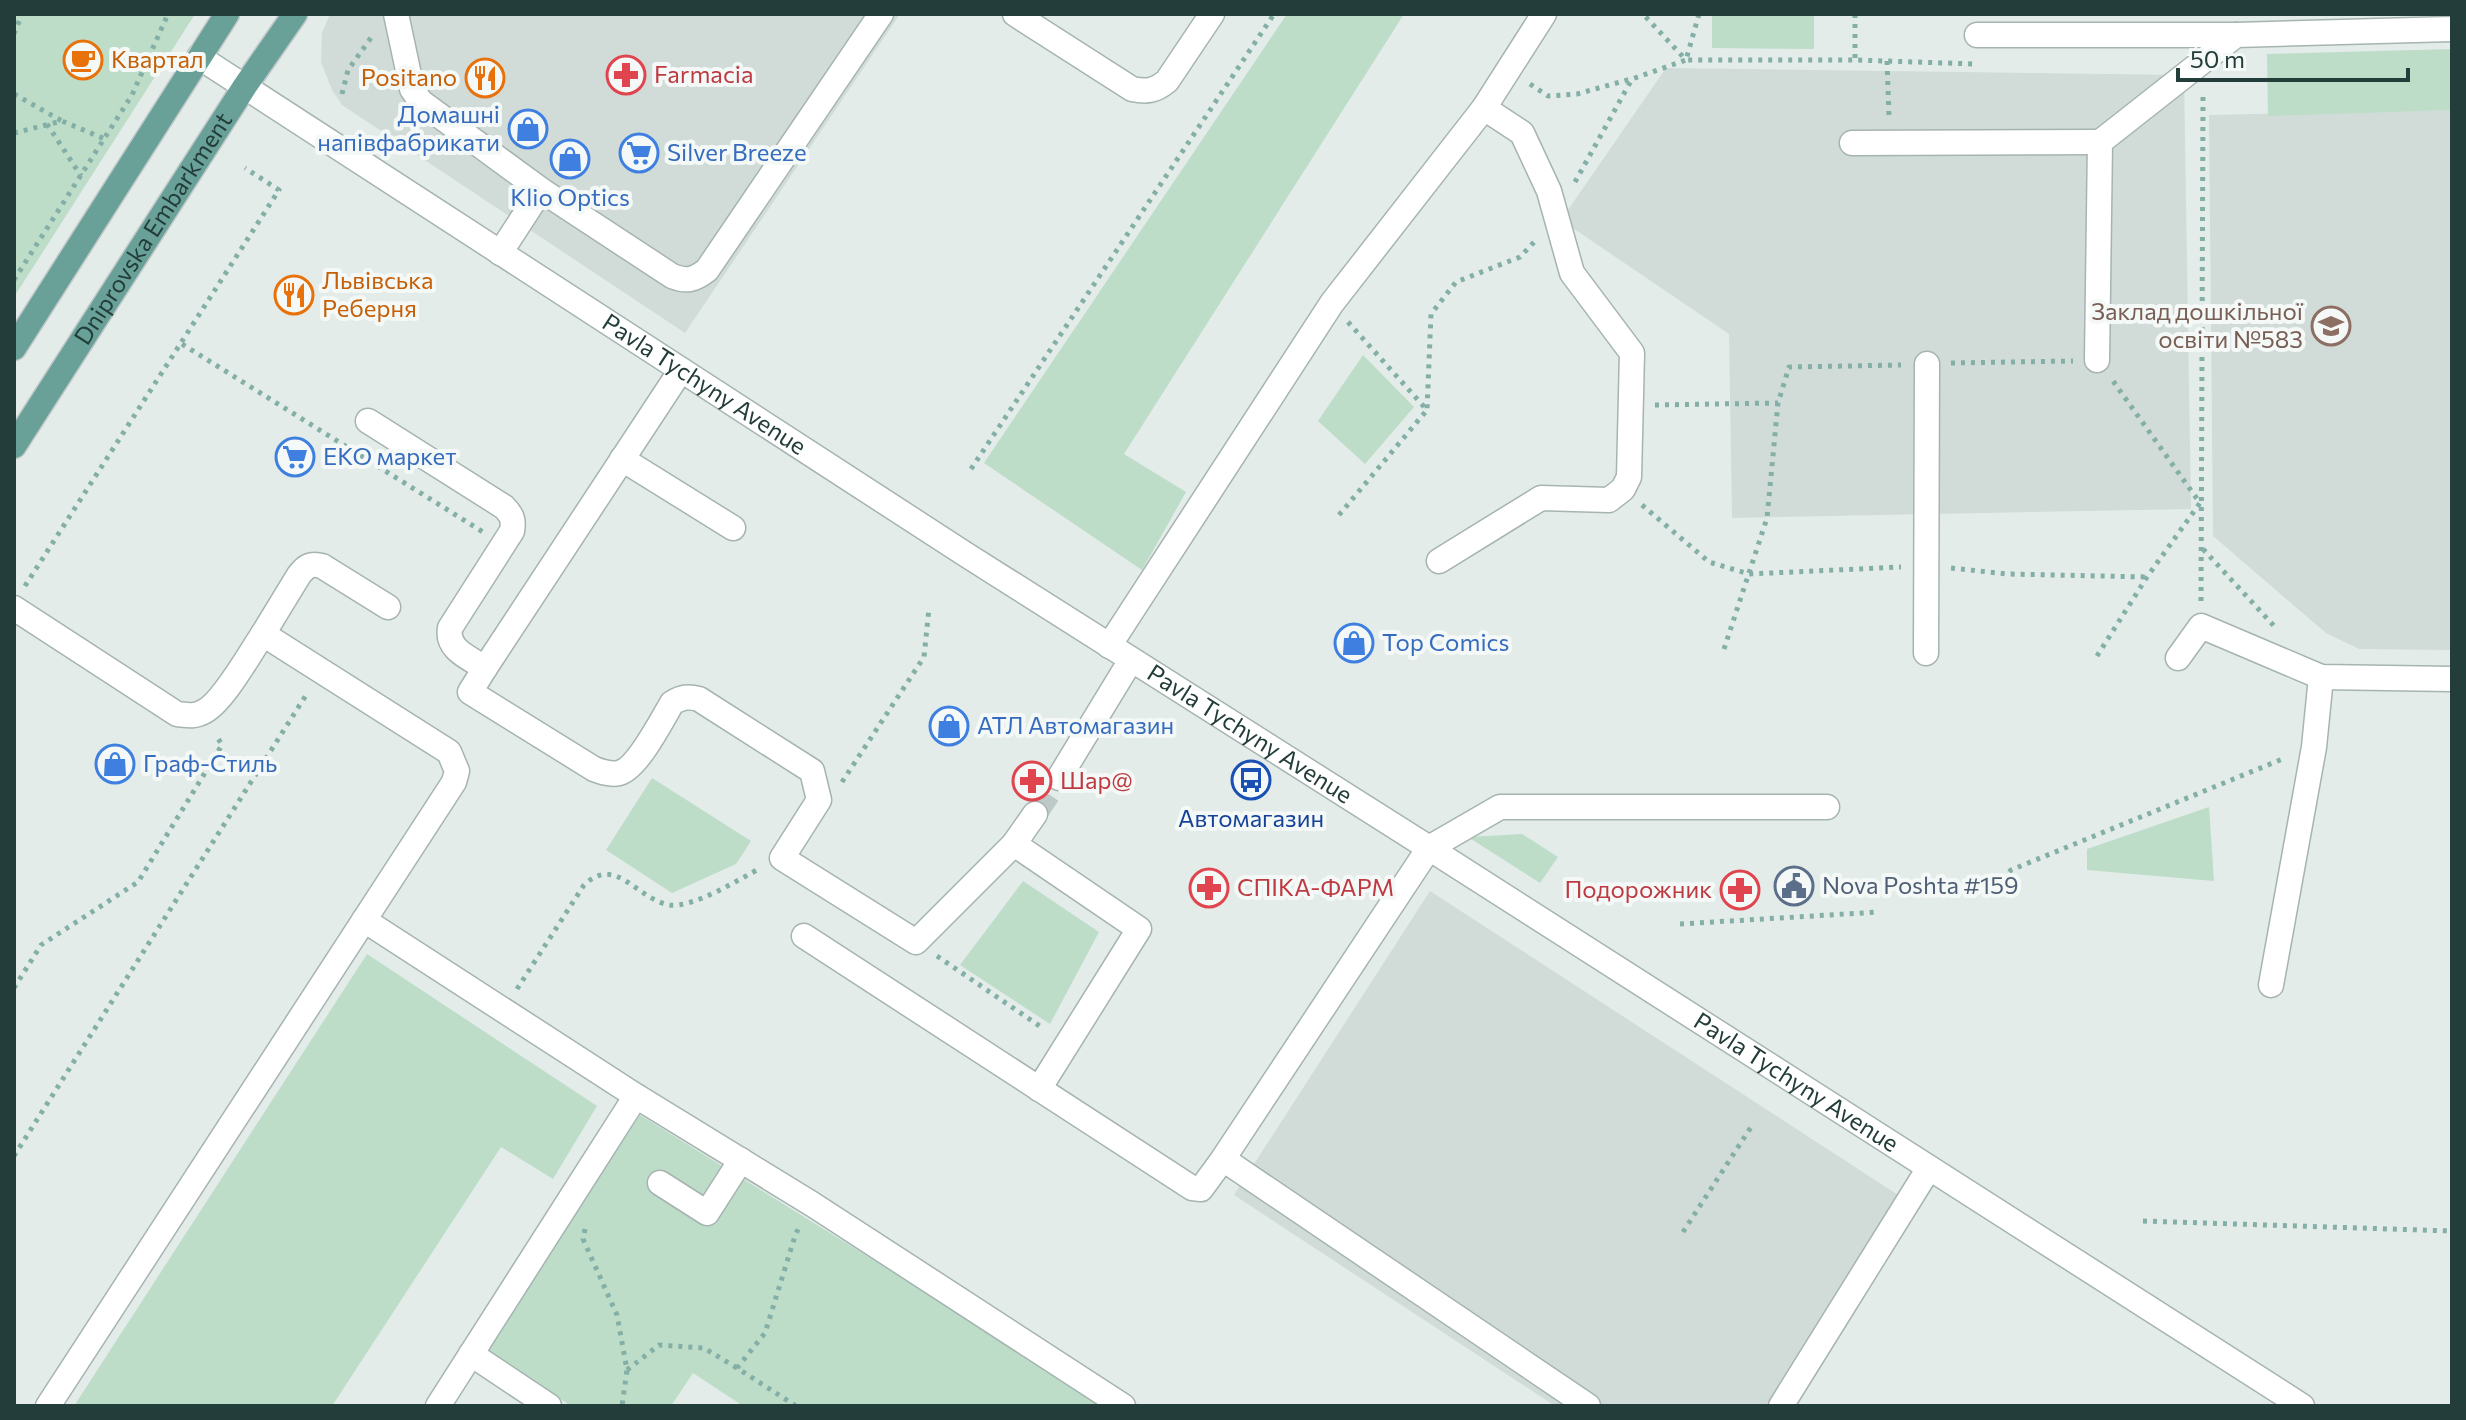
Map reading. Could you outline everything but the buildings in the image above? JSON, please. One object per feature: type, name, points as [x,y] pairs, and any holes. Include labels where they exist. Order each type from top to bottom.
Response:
[{"type":"main road","points":[[14,348],[227,14]]},
{"type":"main road","name":"Dniprovska Embarkment","points":[[14,446],[245,86],[295,14]]},
{"type":"street","points":[[396,14],[412,89],[421,102],[541,190],[672,276],[685,281],[697,278],[707,270],[881,14]]},
{"type":"street","points":[[1015,14],[1132,89],[1146,92],[1157,89],[1167,81],[1212,14]]},
{"type":"street","points":[[1109,646],[1332,303],[1484,108],[1544,14]]},
{"type":"street","points":[[1977,35],[2236,35],[2452,29]]},
{"type":"street","points":[[1859,143],[2100,142],[2236,35]]},
{"type":"street","name":"Pavla Tychyny Avenue","points":[[199,57],[1109,646],[2302,1406]]},
{"type":"street","points":[[1439,561],[1541,498],[1609,500],[1623,489],[1629,477],[1632,353],[1572,273],[1549,191],[1522,133],[1484,108]]},
{"type":"street","points":[[2097,360],[2100,142]]},
{"type":"street","points":[[500,253],[541,190]]},
{"type":"street","points":[[1926,653],[1927,364]]},
{"type":"street","points":[[681,370],[470,692],[594,769],[609,774],[622,773],[633,765],[672,703],[690,696],[699,699],[812,771],[819,800],[782,858],[916,942],[1014,844],[1035,814]]},
{"type":"street","points":[[368,421],[511,514],[512,531],[450,628],[448,637],[457,650],[485,668]]},
{"type":"street","points":[[622,459],[733,528]]},
{"type":"street","points":[[18,600],[177,714],[191,716],[204,712],[216,703],[304,568],[313,564],[322,566],[388,607]]},
{"type":"street","points":[[2178,658],[2201,626],[2321,677],[2452,679]]},
{"type":"street","points":[[48,1406],[454,782],[457,771],[449,752],[263,634]]},
{"type":"street","points":[[1059,778],[1131,660]]},
{"type":"street","points":[[2271,985],[2314,747],[2321,677]]},
{"type":"street","points":[[804,936],[1192,1188],[1201,1189],[1429,848],[1500,807],[1827,807]]},
{"type":"street","points":[[1014,844],[1139,929],[1039,1089]]},
{"type":"street","points":[[364,920],[636,1096],[812,1204],[1123,1406]]},
{"type":"street","points":[[438,1406],[636,1096]]},
{"type":"street","points":[[1223,1159],[1588,1406]]},
{"type":"street","points":[[660,1183],[707,1213],[741,1160]]},
{"type":"street","points":[[1779,1404],[1929,1168]]},
{"type":"street","points":[[471,1354],[549,1406]]},
{"type":"path","points":[[14,34],[22,14]]},
{"type":"path","points":[[14,280],[132,95],[168,14]]},
{"type":"path","points":[[342,94],[348,70],[386,15],[396,14]]},
{"type":"path","points":[[971,469],[1274,14]]},
{"type":"path","points":[[1643,14],[1686,60]]},
{"type":"path","points":[[1686,60],[1699,14]]},
{"type":"path","points":[[1855,14],[1855,60]]},
{"type":"path","points":[[1508,70],[1548,96],[1577,94],[1686,60],[1975,64],[1977,35]]},
{"type":"path","points":[[2201,626],[2203,60]]},
{"type":"path","points":[[1859,143],[1890,130],[1887,61]]},
{"type":"path","points":[[1339,515],[1427,410],[1431,314],[1456,282],[1520,257],[1556,217],[1632,79]]},
{"type":"path","points":[[14,94],[62,121],[105,139]]},
{"type":"path","points":[[14,133],[62,121]]},
{"type":"path","points":[[47,124],[81,176]]},
{"type":"path","points":[[18,600],[279,190],[245,168]]},
{"type":"path","points":[[1332,303],[1427,410]]},
{"type":"path","points":[[182,344],[503,545]]},
{"type":"path","points":[[1630,405],[1778,403]]},
{"type":"path","points":[[1623,489],[1709,562],[1749,574],[1926,565],[2007,574],[2147,577]]},
{"type":"path","points":[[2097,656],[2147,577],[2200,503]]},
{"type":"path","points":[[2202,548],[2278,630]]},
{"type":"path","points":[[819,800],[832,798],[924,657],[929,608]]},
{"type":"path","points":[[14,1156],[321,671]]},
{"type":"path","points":[[14,988],[41,945],[138,882],[222,745],[204,712]]},
{"type":"path","points":[[1996,887],[2011,870],[2314,747]]},
{"type":"path","points":[[503,1010],[584,885],[594,875],[616,875],[655,900],[679,905],[782,858]]},
{"type":"path","points":[[1680,924],[1879,912]]},
{"type":"path","points":[[916,942],[1066,1044]]},
{"type":"path","points":[[1683,1232],[1753,1124]]},
{"type":"path","points":[[737,1368],[765,1333],[795,1236],[812,1204]]},
{"type":"path","points":[[2143,1221],[2452,1231]]},
{"type":"path","points":[[585,1225],[583,1239],[617,1315],[627,1370],[622,1406]]},
{"type":"path","points":[[627,1370],[659,1345],[704,1348],[796,1406]]},
{"type":"shaded area","name":"Silver Breeze","points":[[330,14],[900,14],[685,333],[342,105],[332,90],[321,62],[322,33]]},
{"type":"shaded area","points":[[1666,68],[2184,75],[2191,509],[1732,518],[1729,334],[1561,220]]},
{"type":"shaded area","name":"Заклад дошкільної освіти №583","points":[[2452,110],[2452,650],[2359,649],[2326,633],[2213,536],[2209,115]]},
{"type":"shaded area","points":[[1430,891],[1909,1202],[1781,1406],[1555,1406],[1234,1195]]},
{"type":"green space","points":[[14,14],[195,14],[14,297]]},
{"type":"green space","points":[[1287,14],[1404,14],[1124,454],[1186,492],[1142,570],[984,463]]},
{"type":"green space","points":[[1712,14],[1814,14],[1814,49],[1712,48]]},
{"type":"green space","points":[[2452,49],[2452,110],[2268,116],[2267,54]]},
{"type":"green space","points":[[1363,355],[1414,407],[1365,464],[1318,421]]},
{"type":"green space","points":[[652,778],[751,841],[736,864],[672,893],[606,850]]},
{"type":"green space","points":[[2209,807],[2214,881],[2087,870],[2087,849]]},
{"type":"green space","points":[[1522,834],[1558,857],[1540,883],[1468,837]]},
{"type":"green space","points":[[1023,881],[1099,932],[1050,1024],[960,965]]},
{"type":"green space","points":[[367,954],[597,1106],[553,1179],[501,1147],[332,1406],[74,1406]]},
{"type":"green space","points":[[640,1115],[1109,1406],[743,1406],[693,1373],[671,1406],[571,1406],[487,1350]]},
{"type":"tunnel","points":[[1035,814],[1059,778]]},
{"type":"place","name":"Квартал","points":[[83,60]]},
{"type":"place","name":"Farmacia","points":[[626,75]]},
{"type":"place","name":"Positano","points":[[485,78]]},
{"type":"place","name":"Домашні напівфабрикати","points":[[528,129]]},
{"type":"place","name":"Silver Breeze","points":[[639,153]]},
{"type":"place","name":"Klio Optics","points":[[570,159]]},
{"type":"place","name":"Львівська Реберня","points":[[294,295]]},
{"type":"place","name":"Заклад дошкільної освіти №583","points":[[2331,326]]},
{"type":"place","name":"ЕКО маркет","points":[[295,457]]},
{"type":"place","name":"Top Comics","points":[[1354,643]]},
{"type":"place","name":"АТЛ Автомагазин","points":[[949,726]]},
{"type":"place","name":"Граф-Стиль","points":[[115,764]]},
{"type":"place","name":"Автомагазин","points":[[1251,780]]},
{"type":"place","name":"Шар@","points":[[1032,781]]},
{"type":"place","name":"Nova Poshta #159","points":[[1794,886]]},
{"type":"place","name":"СПІКА-ФАРМ","points":[[1209,888]]},
{"type":"place","name":"Подорожник","points":[[1740,890]]}]
